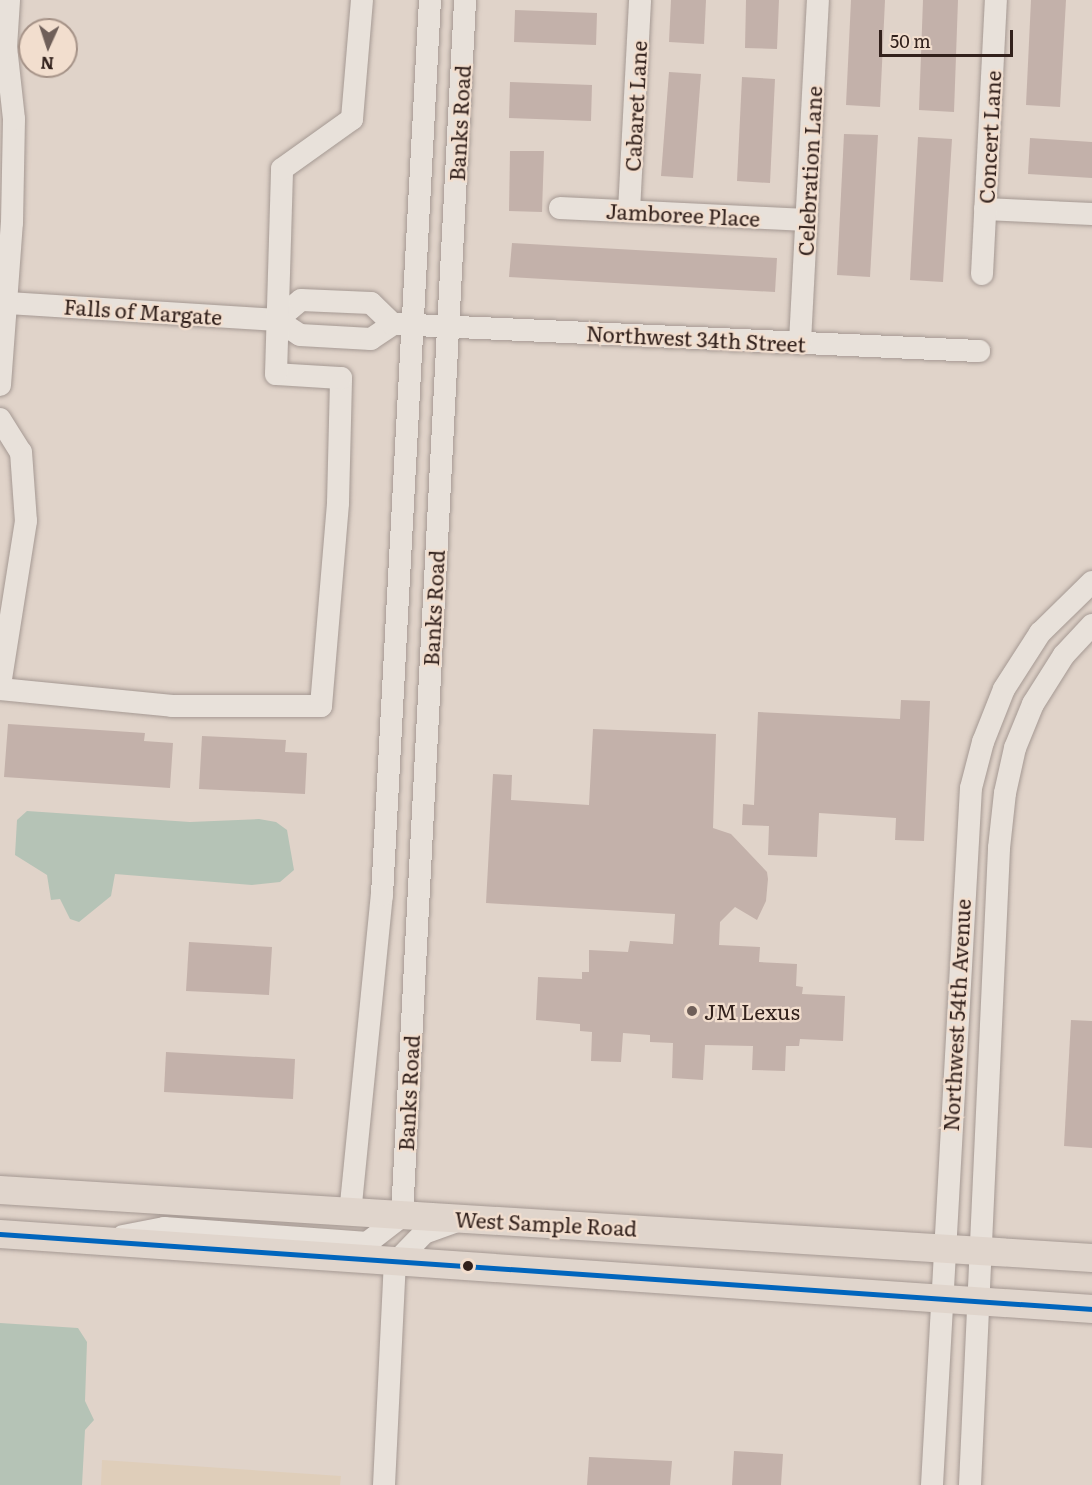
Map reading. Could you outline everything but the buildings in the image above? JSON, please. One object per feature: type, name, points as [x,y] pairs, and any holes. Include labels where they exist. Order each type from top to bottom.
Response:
[{"type":"main road","name":"West Sample Road","points":[[4,1187],[350,1214],[465,1218],[1092,1258]]},
{"type":"main road","points":[[0,1234],[395,1263],[1092,1308]]},
{"type":"street","points":[[0,385],[8,303],[14,120],[6,47],[9,0]]},
{"type":"street","points":[[0,419],[21,452],[26,521],[0,688],[172,706],[321,706],[338,504],[342,378],[276,374],[282,169],[352,119],[362,0]]},
{"type":"street","name":"Banks Road","points":[[350,1214],[382,895],[403,325],[430,0]]},
{"type":"street","name":"Banks Road","points":[[402,1216],[465,0]]},
{"type":"street","name":"Cabaret Lane","points":[[629,211],[640,0]]},
{"type":"street","name":"Celebration Lane","points":[[800,342],[818,0]]},
{"type":"street","name":"Concert Lane","points":[[982,274],[996,0]]},
{"type":"street","name":"Jamboree Place","points":[[560,208],[807,220]]},
{"type":"street","points":[[985,209],[1092,214]]},
{"type":"street","points":[[277,320],[301,300],[371,303],[403,325]]},
{"type":"street","name":"Falls of Margate","points":[[8,303],[277,320],[300,335],[371,339],[403,325]]},
{"type":"street","name":"Northwest 34th Street","points":[[403,325],[979,351]]},
{"type":"street","name":"Northwest 54th Avenue","points":[[932,1485],[970,788],[983,742],[1004,689],[1040,633],[1092,582]]},
{"type":"street","name":"Northwest 54th Avenue","points":[[969,1485],[979,1250],[1005,793],[1016,748],[1034,704],[1064,655],[1092,625]]},
{"type":"street","points":[[98,1240],[164,1228],[367,1243],[402,1216]]},
{"type":"street","points":[[384,1485],[395,1263],[424,1233],[465,1218]]},
{"type":"shaded area","points":[[27,811],[190,822],[259,819],[276,822],[287,830],[294,870],[280,882],[252,885],[115,874],[111,896],[79,922],[70,919],[60,899],[51,900],[47,875],[15,855],[17,820]]},
{"type":"shaded area","points":[[0,1323],[78,1328],[87,1342],[85,1401],[94,1420],[85,1430],[82,1485],[0,1485]]},
{"type":"shaded area","points":[[102,1460],[341,1476],[340,1485],[101,1485]]},
{"type":"transit line","points":[[0,1234],[1092,1309]]},
{"type":"place","name":"JM Lexus","points":[[692,1011]]}]
